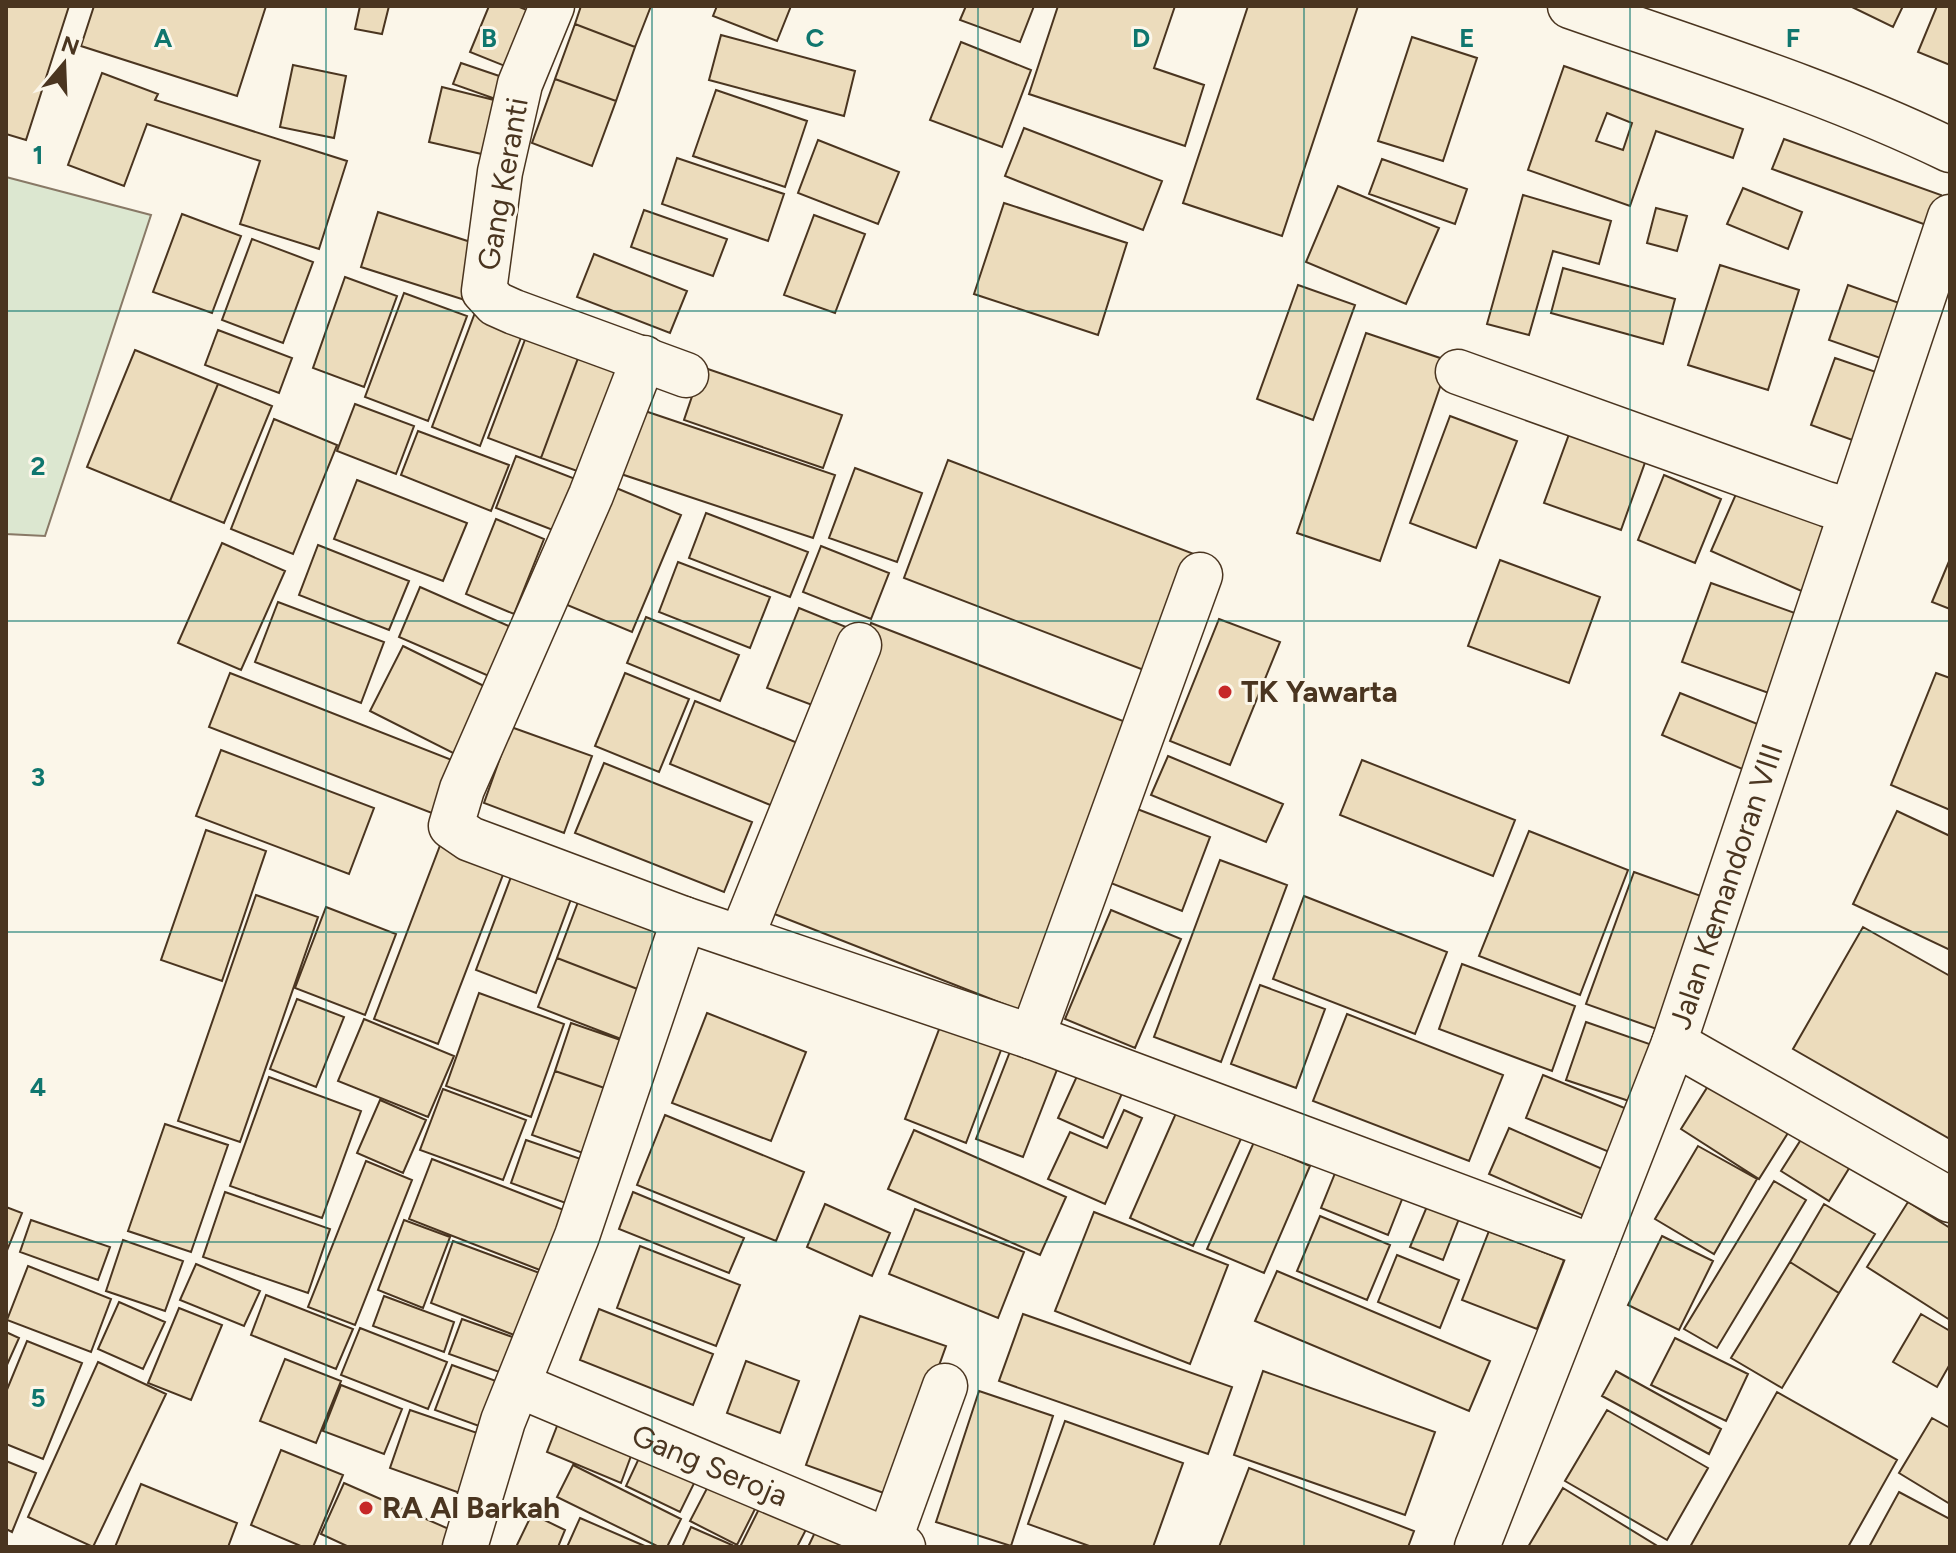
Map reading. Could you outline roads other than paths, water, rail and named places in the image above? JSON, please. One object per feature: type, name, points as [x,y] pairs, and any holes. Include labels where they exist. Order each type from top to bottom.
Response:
[{"type":"street","name":"Gang Keranti","points":[[552,6],[520,84],[500,172],[484,291],[496,304],[514,312],[686,375]]},
{"type":"street","points":[[1570,6],[1778,78],[1891,122],[1950,150]]},
{"type":"street","name":"Jalan Kemandoran VIII","points":[[1477,1547],[1674,1043],[1950,217]]},
{"type":"street","points":[[644,358],[591,495],[462,789],[451,826],[470,839],[684,919],[1032,1037],[1594,1247]]},
{"type":"street","points":[[1458,372],[1851,511]]},
{"type":"street","points":[[1032,1037],[1200,575]]},
{"type":"street","points":[[741,938],[859,645]]},
{"type":"street","points":[[465,1547],[490,1460],[577,1236],[684,919]]},
{"type":"street","points":[[1674,1043],[1950,1200]]},
{"type":"street","name":"Gang Seroja","points":[[518,1385],[896,1544]]},
{"type":"street","points":[[896,1544],[945,1386]]},
{"type":"place","name":"TK Yawarta","points":[[1225,692]]},
{"type":"place","name":"RA Al Barkah","points":[[366,1508]]}]
